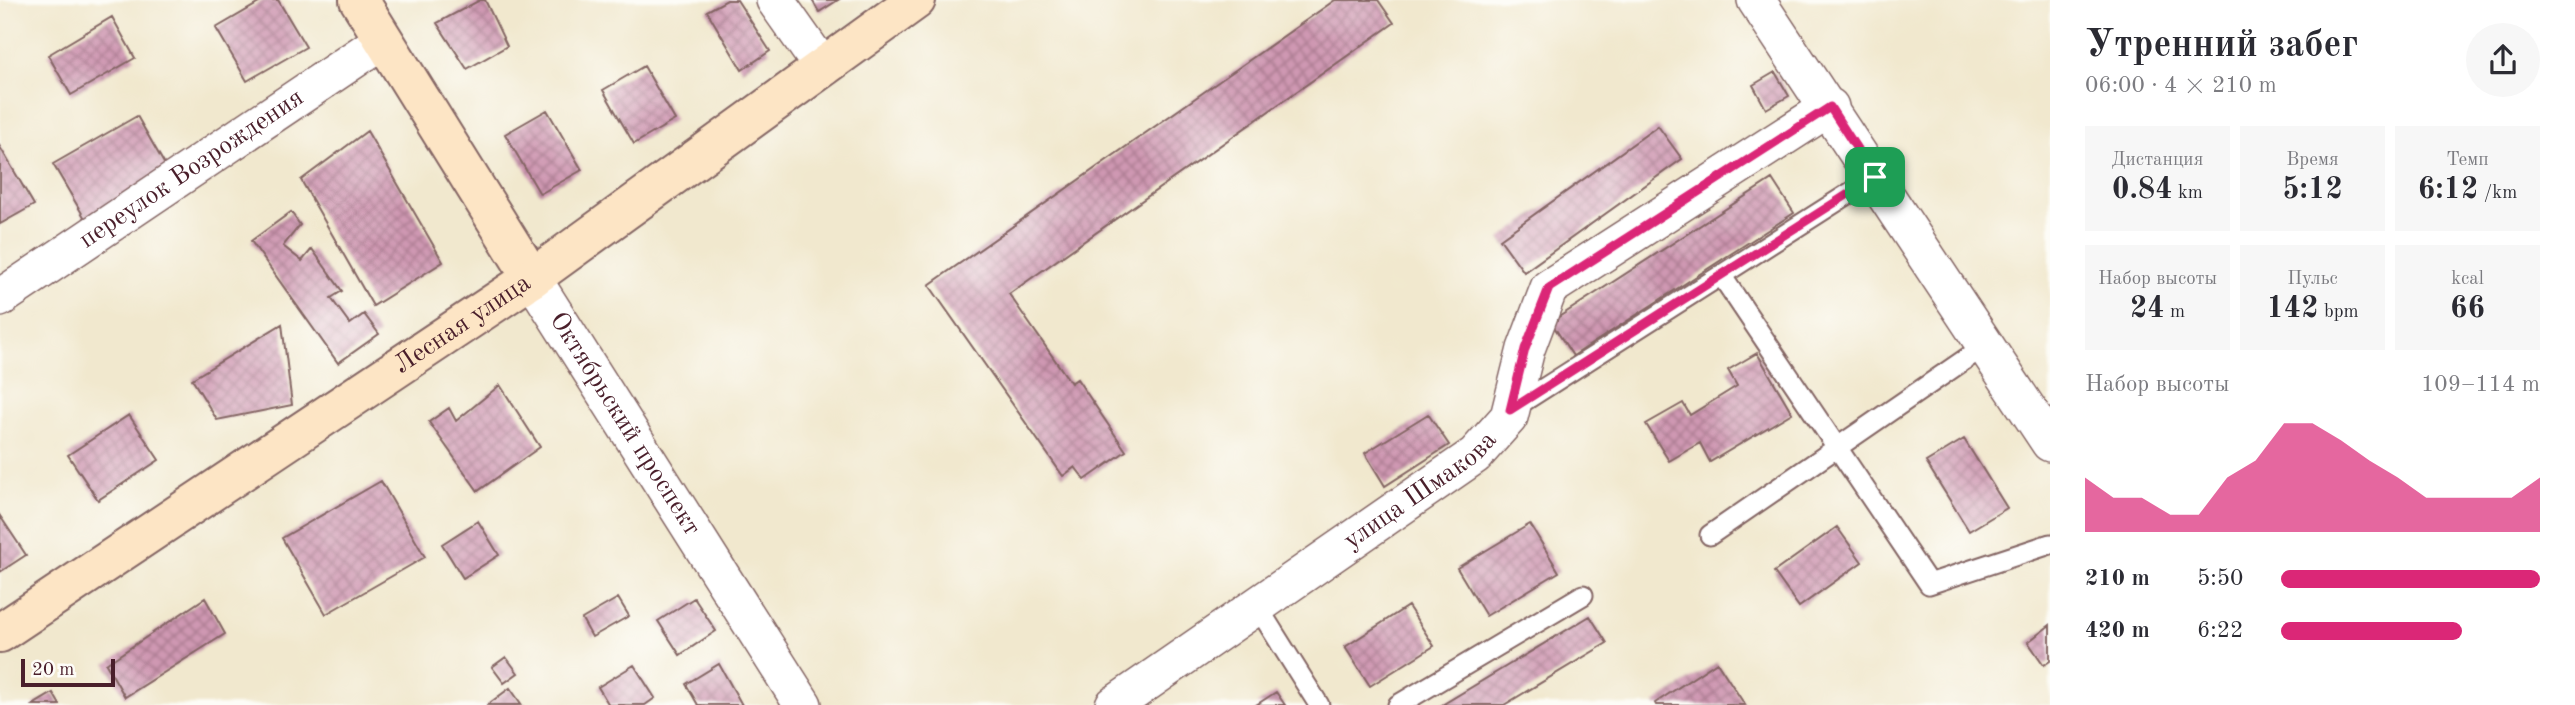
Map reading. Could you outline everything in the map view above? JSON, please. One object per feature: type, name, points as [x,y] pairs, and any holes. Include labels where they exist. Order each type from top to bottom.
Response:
[{"type":"street","name":"Октябрьский проспект","points":[[359,0],[803,705]]},
{"type":"street","points":[[775,0],[823,68]]},
{"type":"street","name":"Лесная улица","points":[[0,634],[532,278],[916,0]]},
{"type":"street","points":[[1756,0],[1830,107],[2050,443]]},
{"type":"street","name":"переулок Возрождения","points":[[0,298],[383,40]]},
{"type":"street","name":"улица Шмакова","points":[[1114,705],[1475,455],[1509,417],[1525,349],[1549,288],[1830,107]]},
{"type":"lane","points":[[1510,410],[1875,177]]},
{"type":"lane","points":[[1721,275],[1929,584],[2050,544]]},
{"type":"lane","points":[[1710,535],[1986,345]]},
{"type":"lane","points":[[1398,705],[1583,595]]},
{"type":"lane","points":[[1257,606],[1319,705]]},
{"type":"building","points":[[264,0],[278,0],[306,47],[247,81],[216,28]]},
{"type":"building","points":[[480,0],[485,0],[507,46],[467,69],[437,23]]},
{"type":"building","points":[[727,0],[737,0],[770,51],[742,70],[707,11]]},
{"type":"building","points":[[812,0],[838,0],[819,12]]},
{"type":"building","points":[[1335,0],[1378,0],[1394,23],[1009,294],[1071,383],[1077,379],[1126,451],[1085,480],[1075,467],[1063,476],[929,285]]},
{"type":"building","points":[[112,17],[135,58],[71,95],[48,55]]},
{"type":"building","points":[[644,66],[675,120],[634,144],[603,90]]},
{"type":"building","points":[[1775,72],[1789,96],[1766,109],[1753,85]]},
{"type":"building","points":[[547,110],[582,170],[540,194],[505,134]]},
{"type":"building","points":[[137,116],[170,174],[87,222],[53,164]]},
{"type":"building","points":[[1658,126],[1682,159],[1524,272],[1500,239]]},
{"type":"building","points":[[367,131],[443,262],[373,306],[301,180]]},
{"type":"building","points":[[0,147],[34,205],[0,224]]},
{"type":"building","points":[[1772,179],[1794,213],[1573,356],[1551,322]]},
{"type":"building","points":[[291,212],[300,225],[283,246],[302,261],[312,249],[342,291],[331,298],[350,324],[364,314],[379,334],[338,363],[251,241]]},
{"type":"building","points":[[282,324],[292,405],[217,420],[192,379]]},
{"type":"building","points":[[1757,353],[1792,413],[1710,462],[1700,443],[1669,461],[1646,424],[1683,403],[1690,415],[1737,386],[1728,370]]},
{"type":"building","points":[[500,385],[540,447],[478,491],[429,422],[449,408],[456,421]]},
{"type":"building","points":[[1428,414],[1449,445],[1385,486],[1365,453]]},
{"type":"building","points":[[129,415],[159,460],[98,500],[68,455]]},
{"type":"building","points":[[1964,439],[2007,508],[1969,531],[1926,462]]},
{"type":"building","points":[[381,481],[425,557],[326,614],[282,538]]},
{"type":"building","points":[[0,516],[26,555],[0,572]]},
{"type":"building","points":[[478,521],[499,555],[463,578],[442,544]]},
{"type":"building","points":[[1530,524],[1559,572],[1486,616],[1457,568]]},
{"type":"building","points":[[1837,527],[1862,562],[1799,607],[1774,572]]},
{"type":"building","points":[[205,598],[225,634],[125,697],[106,664]]},
{"type":"building","points":[[618,598],[629,616],[592,637],[582,619]]},
{"type":"building","points":[[694,598],[716,631],[680,655],[658,621]]},
{"type":"building","points":[[1408,606],[1434,646],[1370,686],[1345,647]]},
{"type":"building","points":[[1590,616],[1607,643],[1504,705],[1442,705]]},
{"type":"building","points":[[2050,625],[2050,661],[2044,665],[2028,642]]},
{"type":"building","points":[[506,657],[518,673],[504,683],[492,667]]},
{"type":"building","points":[[1717,662],[1745,705],[1656,705],[1655,703]]},
{"type":"building","points":[[719,664],[742,705],[698,705],[686,684]]},
{"type":"building","points":[[634,665],[655,698],[645,705],[609,705],[598,687]]},
{"type":"building","points":[[510,688],[522,705],[487,705]]},
{"type":"building","points":[[1276,692],[1285,705],[1256,705]]},
{"type":"building","points":[[53,693],[60,705],[33,705]]},
{"type":"route","points":[[1830,107],[1875,177],[1510,410],[1525,349],[1549,288],[1830,107]]}]
